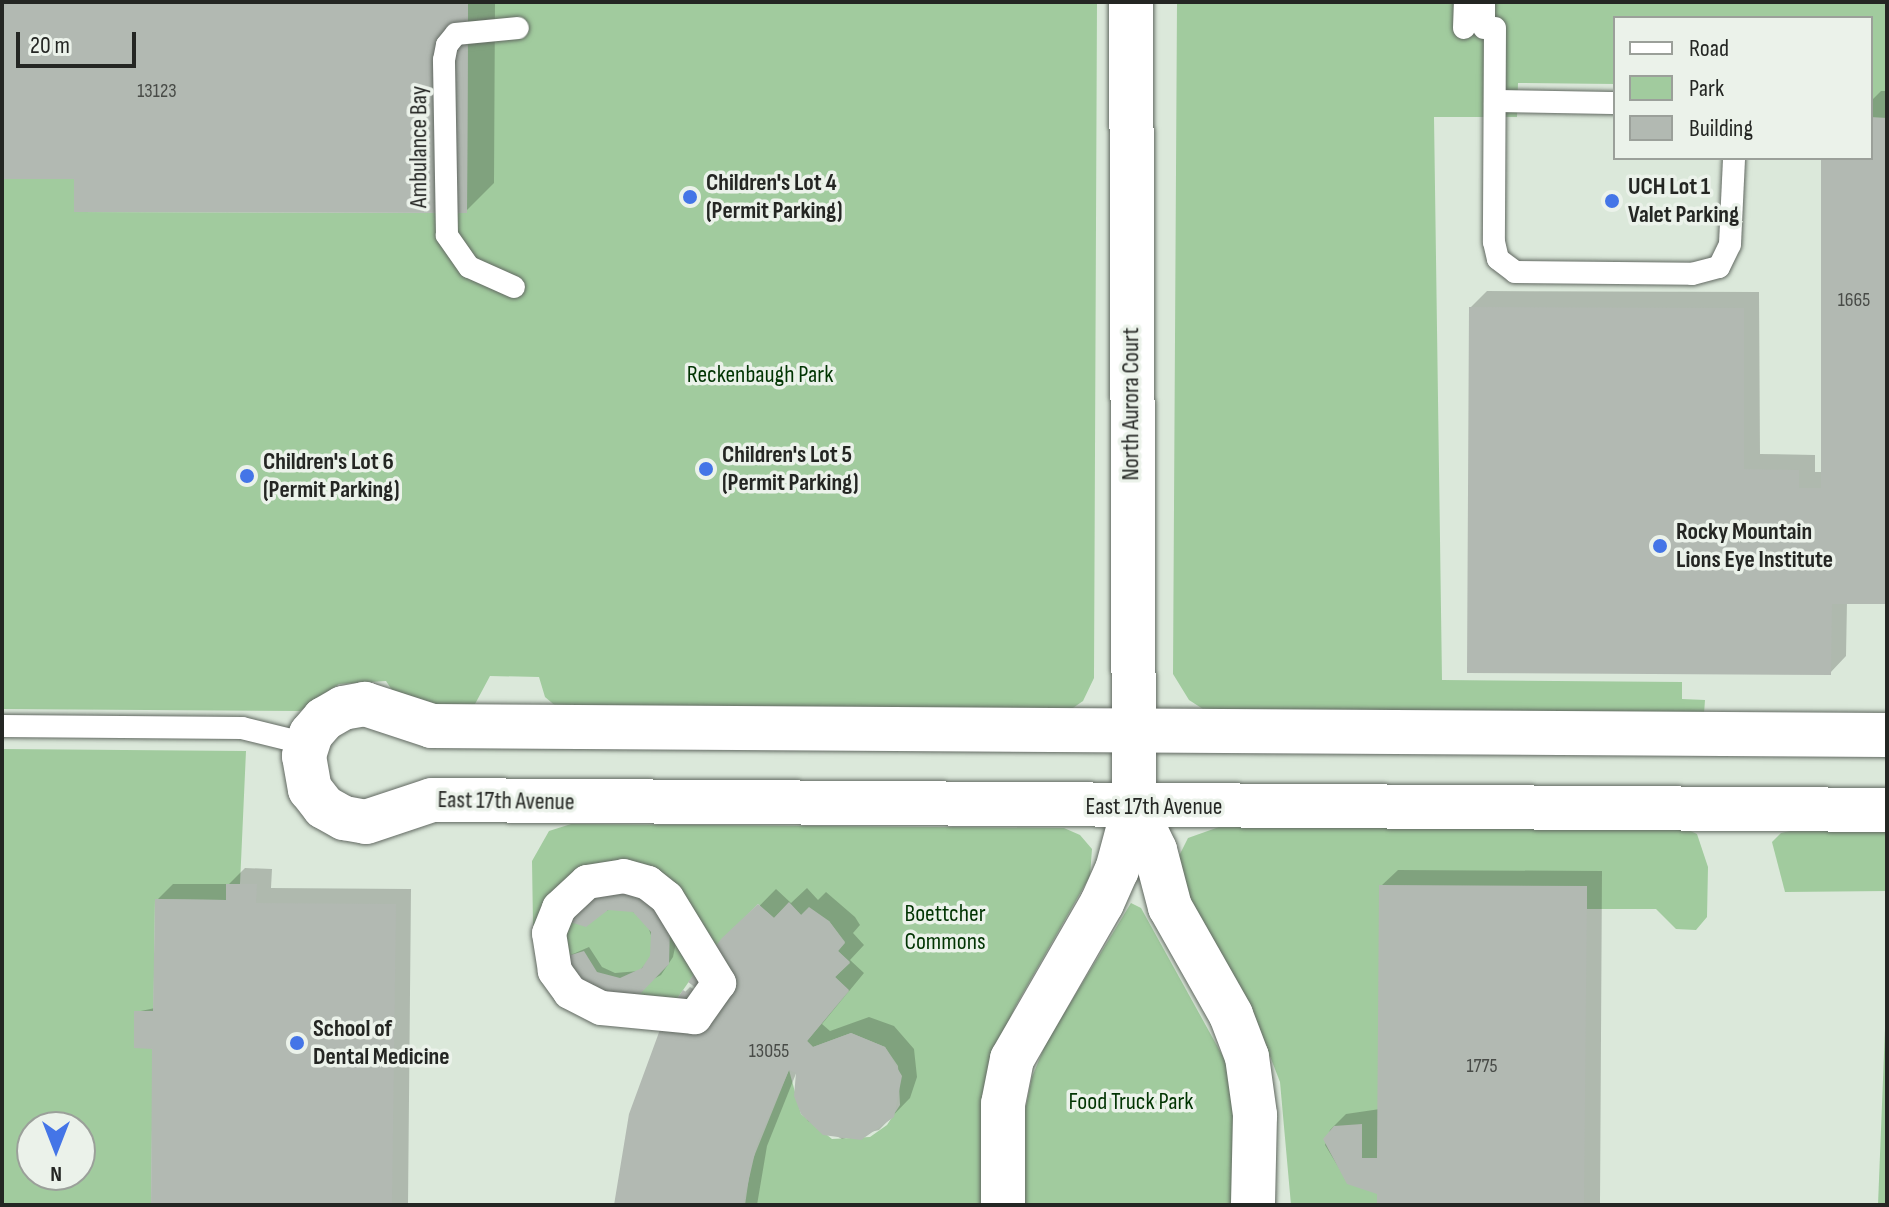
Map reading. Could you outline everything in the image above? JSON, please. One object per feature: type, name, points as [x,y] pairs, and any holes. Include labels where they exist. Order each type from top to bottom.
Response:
[{"type":"street","name":"North Aurora Court","points":[[1003,1205],[1003,1104],[1012,1059],[1102,903],[1117,870],[1134,807],[1131,2]]},
{"type":"street","points":[[307,744],[332,713],[365,704],[432,726],[1887,735]]},
{"type":"street","name":"East 17th Avenue","points":[[307,744],[304,768],[315,798],[332,813],[354,821],[377,820],[432,800],[1887,810]]},
{"type":"street","name":"North Aurora Court","points":[[1134,807],[1155,850],[1170,907],[1231,1015],[1247,1057],[1255,1115],[1253,1205]]},
{"type":"street","points":[[624,876],[648,883],[675,908],[719,983],[695,1017],[665,1016],[601,1008],[579,998],[561,982],[551,959],[549,933],[559,908],[576,889],[600,877],[624,876]]},
{"type":"lane","points":[[1465,2],[1481,28]]},
{"type":"lane","points":[[1484,2],[1481,28],[1495,101],[1494,242],[1498,259],[1515,272],[1692,274],[1719,267],[1730,244],[1734,160]]},
{"type":"lane","name":"Ambulance Bay","points":[[514,287],[469,267],[447,235],[444,60],[447,45],[456,34],[518,28]]},
{"type":"lane","points":[[1495,101],[1613,103]]},
{"type":"lane","points":[[2,726],[242,728],[307,744]]},
{"type":"shaded area","points":[[2,2],[1887,2],[1887,1205],[2,1205]]},
{"type":"green space","name":"Reckenbaugh Park","points":[[468,2],[1097,2],[1094,678],[1083,701],[1070,710],[558,708],[545,697],[539,677],[490,676],[475,704],[455,710],[392,690],[386,681],[339,684],[300,711],[2,709],[2,179],[74,179],[75,212],[467,213]]},
{"type":"green space","points":[[1177,2],[1887,2],[1887,118],[1873,117],[1873,16],[1613,16],[1613,84],[1518,83],[1517,117],[1434,117],[1442,680],[1682,682],[1682,699],[1705,700],[1704,714],[1203,709],[1189,700],[1173,674]]},
{"type":"green space","points":[[2,749],[246,751],[240,884],[227,884],[226,900],[155,899],[151,1205],[2,1205]]},
{"type":"green space","name":"Boettcher Commons","points":[[571,824],[1064,828],[1080,835],[1092,849],[1090,876],[1015,1007],[990,1065],[988,1205],[745,1205],[751,1164],[789,1070],[801,1114],[832,1139],[870,1137],[887,1125],[900,1105],[898,1066],[885,1047],[851,1033],[813,1047],[807,1041],[849,991],[835,977],[850,963],[838,951],[845,942],[829,921],[801,915],[789,903],[774,918],[758,904],[706,957],[665,1016],[579,998],[547,929],[533,925],[532,861],[549,831]]},
{"type":"green space","points":[[1219,827],[1682,827],[1697,834],[1708,867],[1707,917],[1696,930],[1676,929],[1656,909],[1587,909],[1587,887],[1377,1205],[1291,1205],[1280,1082],[1257,1023],[1181,882],[1177,860],[1188,838]]},
{"type":"green space","points":[[1803,828],[1887,829],[1887,891],[1785,892],[1772,842],[1781,833]]},
{"type":"green space","name":"Food Truck Park","points":[[1131,903],[1141,908],[1226,1062],[1235,1099],[1235,1205],[1025,1205],[1025,1111],[1032,1077],[1046,1043]]},
{"type":"green space","points":[[1885,1029],[1887,1205],[1878,1205]]},
{"type":"building","points":[[2,2],[468,2],[467,213],[74,212],[74,179],[2,179]]},
{"type":"building","name":"Rocky Mountain Lions Eye Institute","points":[[1873,118],[1887,118],[1887,604],[1832,604],[1831,675],[1467,673],[1469,307],[1744,308],[1744,469],[1799,470],[1799,488],[1821,488],[1821,160],[1873,160]]},
{"type":"building","name":"School of Dental Medicine","points":[[226,884],[257,884],[256,903],[396,904],[392,1205],[151,1205],[152,1049],[134,1048],[134,1011],[153,1011],[155,899],[226,900]]},
{"type":"building","points":[[1379,885],[1587,886],[1584,1205],[1377,1205],[1377,1194],[1347,1184],[1323,1139],[1334,1126],[1362,1124],[1362,1158],[1377,1158]]},
{"type":"building","points":[[602,890],[642,894],[670,925],[669,964],[640,994],[623,998],[586,988],[564,957],[584,951],[597,972],[620,978],[642,968],[650,956],[651,932],[633,912],[608,910],[586,927],[567,921]]},
{"type":"building","points":[[789,902],[801,915],[809,907],[829,921],[845,943],[838,951],[850,962],[835,977],[849,990],[807,1041],[813,1047],[851,1033],[885,1047],[902,1076],[894,1117],[861,1140],[823,1135],[801,1114],[794,1096],[796,1073],[789,1070],[757,1144],[743,1205],[614,1205],[629,1114],[665,1016],[683,990],[702,1003],[707,996],[688,982],[722,938],[758,904],[774,918]]},
{"type":"place","name":"Children's Lot 4 (Permit Parking)","points":[[690,197]]},
{"type":"place","name":"UCH Lot 1 Valet Parking","points":[[1612,201]]},
{"type":"place","name":"Children's Lot 5 (Permit Parking)","points":[[706,469]]},
{"type":"place","name":"Children's Lot 6 (Permit Parking)","points":[[247,476]]},
{"type":"place","name":"Rocky Mountain Lions Eye Institute","points":[[1660,546]]},
{"type":"place","name":"School of Dental Medicine","points":[[297,1043]]}]
